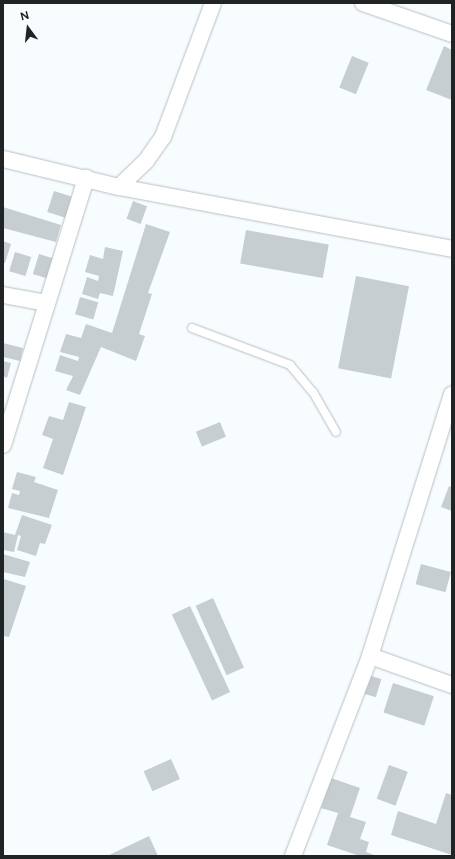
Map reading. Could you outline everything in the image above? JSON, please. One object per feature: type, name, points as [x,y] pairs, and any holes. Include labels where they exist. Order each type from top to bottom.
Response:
[{"type":"street","points":[[119,187],[146,161],[163,137],[213,3]]},
{"type":"street","points":[[363,3],[452,34]]},
{"type":"street","points":[[3,159],[119,187],[452,249]]},
{"type":"street","points":[[4,438],[86,178]]},
{"type":"street","points":[[3,295],[47,303]]},
{"type":"street","points":[[293,856],[370,656],[451,398]]},
{"type":"street","points":[[370,656],[452,685]]},
{"type":"lane","points":[[192,328],[290,365],[313,392],[336,432]]},
{"type":"building","points":[[444,46],[452,50],[452,100],[426,90]]},
{"type":"building","points":[[352,56],[369,63],[356,94],[339,88]]},
{"type":"building","points":[[54,191],[72,197],[65,218],[47,212]]},
{"type":"building","points":[[133,201],[147,206],[141,224],[127,219]]},
{"type":"building","points":[[3,207],[61,225],[56,242],[3,228]]},
{"type":"building","points":[[146,224],[170,232],[148,293],[152,294],[139,334],[145,336],[136,361],[101,347],[80,395],[66,390],[73,376],[55,371],[60,355],[78,361],[79,357],[60,352],[66,334],[81,338],[86,324],[112,333]]},
{"type":"building","points":[[246,230],[329,245],[323,278],[240,263]]},
{"type":"building","points":[[3,241],[11,244],[5,263],[3,263]]},
{"type":"building","points":[[105,247],[123,251],[113,296],[100,293],[98,299],[82,294],[87,277],[98,281],[99,276],[85,272],[90,255],[103,259]]},
{"type":"building","points":[[15,252],[31,257],[25,276],[9,271]]},
{"type":"building","points":[[39,254],[55,259],[49,279],[33,274]]},
{"type":"building","points":[[356,276],[409,286],[391,379],[338,368]]},
{"type":"building","points":[[80,297],[98,302],[93,320],[75,314]]},
{"type":"building","points":[[3,343],[23,348],[20,361],[3,357]]},
{"type":"building","points":[[3,361],[11,363],[7,378],[3,376]]},
{"type":"building","points":[[69,402],[86,407],[63,475],[43,468],[53,439],[42,435],[49,416],[63,420]]},
{"type":"building","points":[[220,422],[226,437],[202,447],[196,432]]},
{"type":"building","points":[[17,472],[36,477],[34,482],[58,490],[49,518],[8,508],[12,493],[19,495],[20,491],[12,489]]},
{"type":"building","points":[[449,486],[452,487],[452,511],[441,507]]},
{"type":"building","points":[[22,515],[52,525],[45,544],[40,543],[36,556],[17,550],[21,536],[18,535],[14,552],[3,550],[3,532],[15,535]]},
{"type":"building","points":[[3,554],[30,562],[25,577],[3,572]]},
{"type":"building","points":[[421,564],[451,572],[446,592],[416,584]]},
{"type":"building","points":[[4,579],[26,586],[9,637],[3,636]]},
{"type":"building","points":[[213,598],[244,667],[227,675],[196,606]]},
{"type":"building","points":[[190,606],[230,692],[212,701],[172,614]]},
{"type":"building","points":[[368,675],[381,679],[376,697],[362,693]]},
{"type":"building","points":[[393,683],[434,696],[424,726],[383,712]]},
{"type":"building","points":[[171,759],[180,779],[153,791],[144,771]]},
{"type":"building","points":[[389,765],[408,772],[395,806],[377,799]]},
{"type":"building","points":[[331,778],[360,788],[350,817],[366,822],[360,839],[369,842],[366,852],[377,856],[360,856],[327,845],[338,813],[321,808]]},
{"type":"building","points":[[446,793],[452,795],[452,855],[391,835],[398,811],[436,824]]},
{"type":"building","points":[[149,836],[158,856],[107,856]]}]
